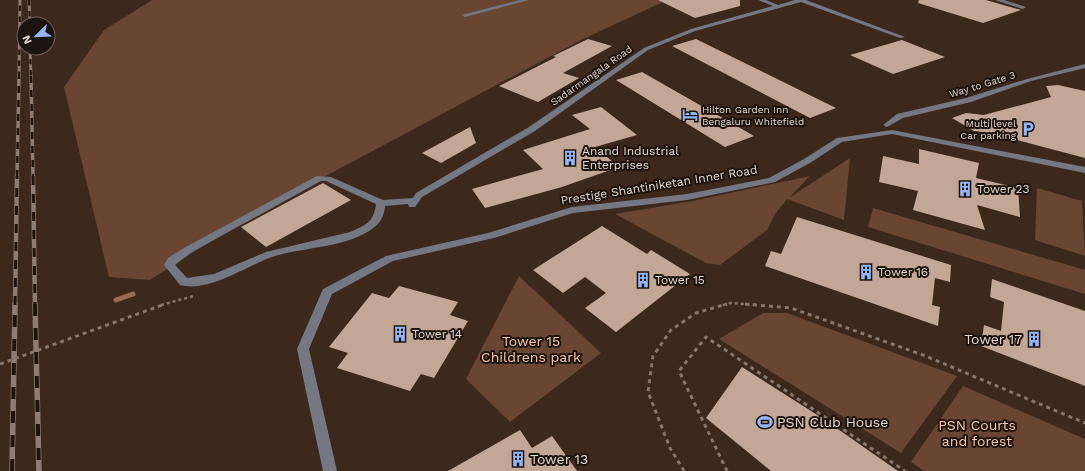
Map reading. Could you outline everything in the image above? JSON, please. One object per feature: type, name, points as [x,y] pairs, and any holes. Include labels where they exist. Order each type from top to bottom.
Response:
[{"type":"street","points":[[465,15],[526,0]]},
{"type":"street","points":[[762,0],[777,6]]},
{"type":"street","points":[[799,0],[902,37]]},
{"type":"street","name":"Sadarmangala Road","points":[[381,203],[388,204],[413,202],[419,195],[532,129],[646,50],[693,30],[799,0]]},
{"type":"street","points":[[998,0],[1022,7]]},
{"type":"street","name":"Way to Gate 3","points":[[887,125],[900,116],[968,100],[1029,80],[1085,66]]},
{"type":"street","name":"Prestige Shantiniketan Inner Road","points":[[330,471],[303,349],[327,292],[390,258],[490,236],[572,210],[687,196],[772,180],[807,161],[840,140],[892,132],[1085,170]]},
{"type":"street","points":[[320,178],[328,179],[381,203],[379,216],[374,223],[351,235],[270,254],[223,276],[200,282],[184,282],[169,265],[172,261],[188,250],[320,178]]},
{"type":"path","points":[[684,471],[670,448],[648,392],[653,356],[671,330],[696,313],[731,303],[791,308],[923,355],[1085,423]]},
{"type":"path","points":[[0,364],[158,306]]},
{"type":"path","points":[[727,471],[679,371],[706,337],[905,471]]},
{"type":"green space","points":[[152,0],[667,0],[581,40],[247,218],[150,280],[109,277],[64,87],[104,30]]},
{"type":"green space","points":[[850,158],[844,220],[787,199],[775,214],[767,230],[720,265],[706,263],[615,214],[693,201],[810,176],[789,198]]},
{"type":"green space","points":[[1037,188],[1082,201],[1085,256],[1035,240]]},
{"type":"green space","points":[[873,208],[1085,270],[1085,294],[868,227]]},
{"type":"green space","name":"Tower 15 Childrens park","points":[[519,276],[601,353],[510,422],[466,379]]},
{"type":"green space","points":[[763,313],[787,313],[957,376],[901,453],[719,339]]},
{"type":"green space","name":"PSN Courts and forest","points":[[963,386],[1085,439],[1085,471],[924,471],[911,462]]},
{"type":"building","points":[[658,0],[740,0],[740,6],[695,18]]},
{"type":"building","points":[[919,0],[986,0],[1021,10],[983,23],[918,3]]},
{"type":"building","points":[[588,39],[612,46],[563,73],[579,78],[538,102],[499,86],[556,57],[553,56]]},
{"type":"building","points":[[696,39],[836,108],[810,118],[672,46]]},
{"type":"building","points":[[902,40],[945,57],[893,74],[850,55]]},
{"type":"building","points":[[642,72],[754,136],[725,147],[616,80]]},
{"type":"building","name":"Multi level Car parking","points":[[1058,85],[1085,91],[1085,158],[1013,139],[1000,134],[974,131],[952,118],[966,113],[984,115],[1051,97],[1046,86]]},
{"type":"building","points":[[601,107],[637,135],[595,147],[619,167],[562,187],[485,208],[472,189],[543,169],[523,150],[590,129],[572,115]]},
{"type":"building","points":[[470,127],[476,143],[441,163],[422,153]]},
{"type":"building","name":"Tower 23","points":[[919,149],[979,163],[976,178],[1018,188],[1020,217],[977,205],[985,230],[913,210],[918,191],[879,182],[883,156],[919,164]]},
{"type":"building","points":[[323,183],[351,200],[266,247],[241,227]]},
{"type":"building","name":"Tower 16","points":[[797,217],[951,265],[950,282],[935,278],[932,305],[940,307],[938,326],[765,266],[771,251],[781,254]]},
{"type":"building","name":"Tower 15","points":[[602,226],[647,254],[651,250],[690,274],[616,332],[585,308],[606,293],[585,277],[563,293],[533,270]]},
{"type":"building","name":"Tower 17","points":[[992,279],[1085,311],[1085,386],[981,346],[984,325],[1001,331],[1004,302],[990,297]]},
{"type":"building","name":"Tower 14","points":[[399,286],[458,302],[450,315],[468,321],[434,378],[421,374],[410,391],[337,368],[348,353],[329,347],[372,293],[389,298]]},
{"type":"building","name":"PSN Club House","points":[[742,367],[822,418],[898,471],[771,471],[706,418]]},
{"type":"building","name":"Tower 13","points":[[520,430],[532,448],[552,436],[577,471],[448,471]]},
{"type":"waterway","points":[[116,300],[133,294]]},
{"type":"railway","points":[[19,77],[20,0]]},
{"type":"railway","points":[[29,0],[30,16]]},
{"type":"railway","points":[[30,56],[31,77]]},
{"type":"railway","points":[[17,177],[19,76]]},
{"type":"railway","points":[[31,76],[33,177]]},
{"type":"railway","points":[[15,305],[17,176]]},
{"type":"railway","points":[[33,176],[35,305]]},
{"type":"railway","points":[[12,471],[15,304]]},
{"type":"railway","points":[[35,304],[39,471]]},
{"type":"place","name":"Hilton Garden Inn Bengaluru Whitefield","points":[[690,115]]},
{"type":"place","name":"Multi level Car parking","points":[[1028,129]]},
{"type":"place","name":"Anand Industrial Enterprises","points":[[570,158]]},
{"type":"place","name":"Tower 23","points":[[965,189]]},
{"type":"place","name":"Tower 16","points":[[866,272]]},
{"type":"place","name":"Tower 15","points":[[643,280]]},
{"type":"place","name":"Tower 14","points":[[400,334]]},
{"type":"place","name":"Tower 17","points":[[1034,339]]},
{"type":"place","name":"PSN Club House","points":[[765,422]]},
{"type":"place","name":"Tower 13","points":[[518,459]]}]
